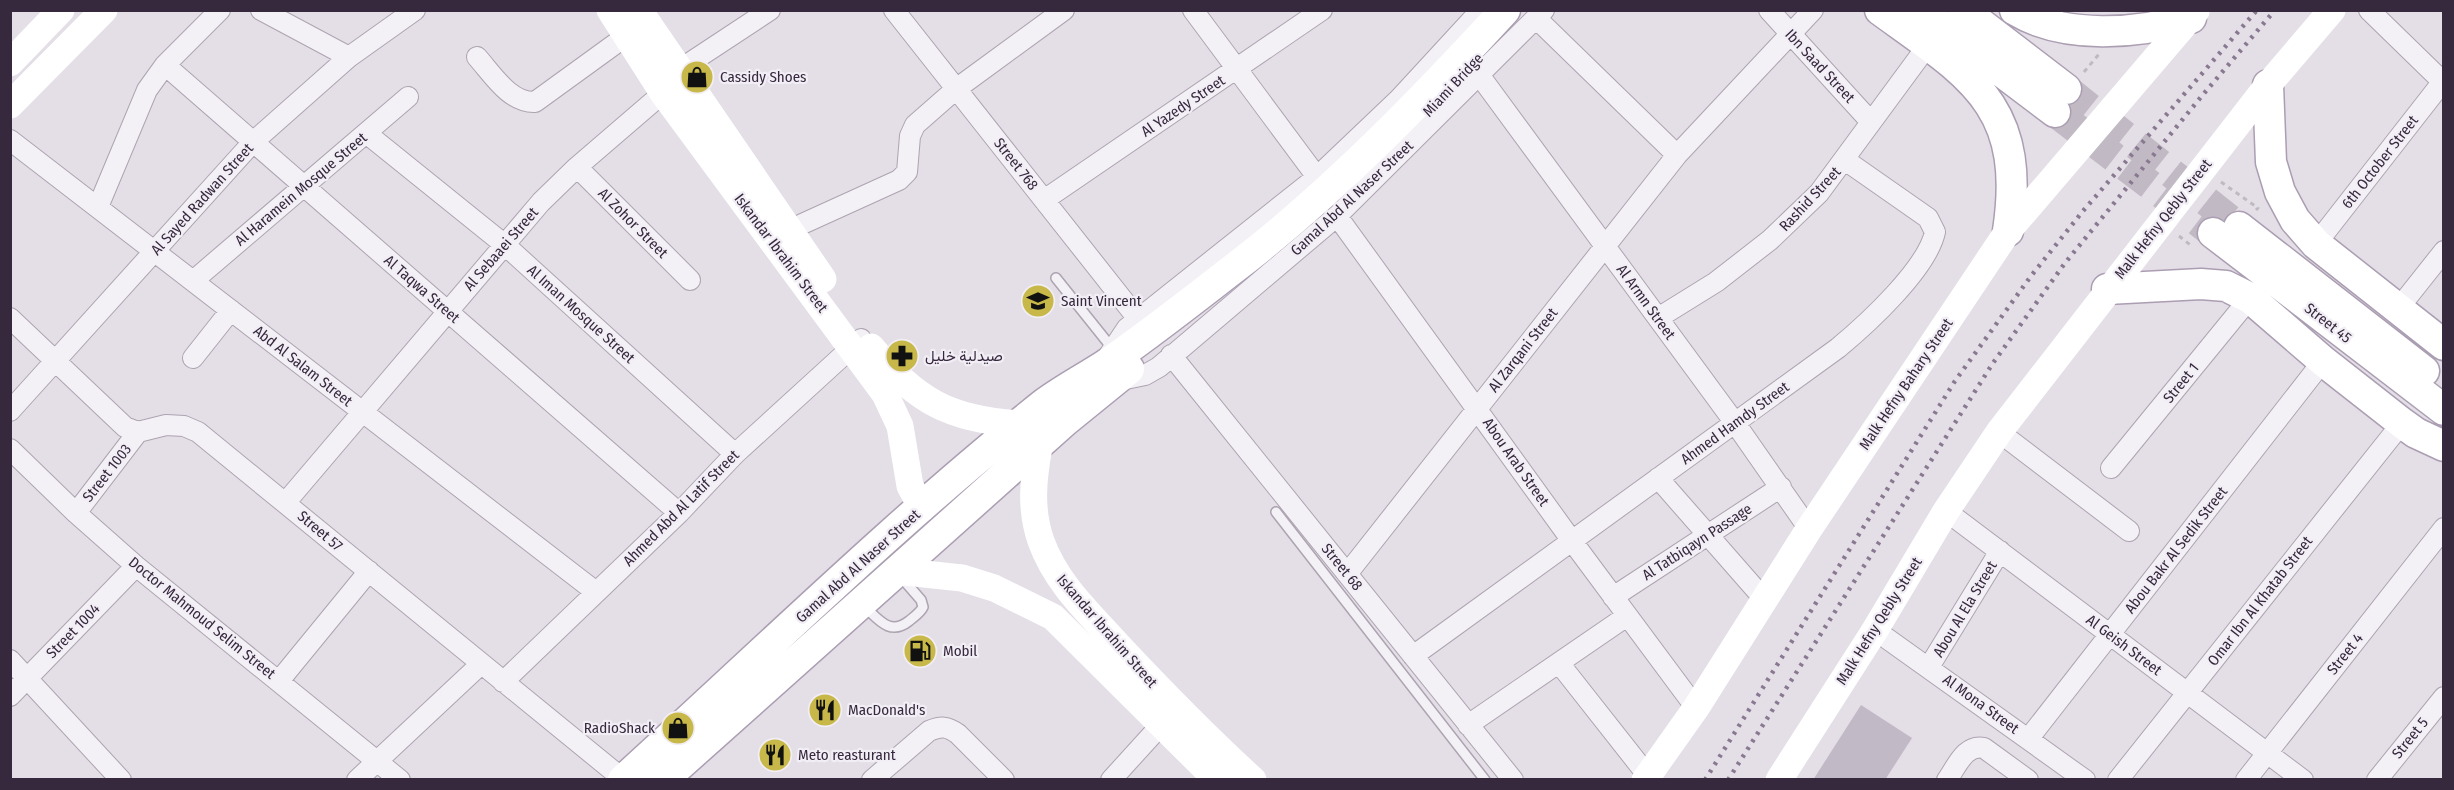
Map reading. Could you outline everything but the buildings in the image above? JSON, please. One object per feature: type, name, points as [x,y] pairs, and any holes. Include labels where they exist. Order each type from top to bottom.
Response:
[{"type":"main road","name":"Miami Bridge","points":[[1156,336],[1381,141],[1505,10]]},
{"type":"main road","points":[[1880,10],[1962,71],[1983,92],[1998,116],[2007,141],[2011,174],[2013,203],[2008,231]]},
{"type":"main road","points":[[1920,10],[2061,100],[1963,10]]},
{"type":"main road","points":[[2015,10],[2046,24],[2074,29],[2134,30],[2163,27],[2194,14]]},
{"type":"main road","name":"Miami Bridge","points":[[1156,336],[1257,267],[1390,149],[1534,13]]},
{"type":"main road","points":[[2268,85],[2271,162],[2285,201],[2295,220],[2316,244],[2398,309],[2441,338]]},
{"type":"main road","name":"Street 45","points":[[2213,234],[2444,385]]},
{"type":"main road","name":"Street 45","points":[[2213,234],[2444,410]]},
{"type":"main road","points":[[2107,289],[2200,284],[2226,286],[2250,298],[2322,361],[2402,423],[2425,438],[2444,446]]},
{"type":"main road","name":"Gamal Abd Al Naser Street","points":[[663,780],[896,571],[1030,435],[1048,402],[1156,336]]},
{"type":"main road","name":"Gamal Abd Al Naser Street","points":[[623,779],[922,508],[1030,435]]},
{"type":"street","points":[[10,63],[61,10]]},
{"type":"street","points":[[10,105],[104,10]]},
{"type":"street","points":[[98,207],[147,90],[165,65],[220,10]]},
{"type":"street","points":[[261,10],[349,57]]},
{"type":"street","name":"Al Sayed Radwan Street","points":[[10,411],[253,142],[349,57],[415,10]]},
{"type":"street","name":"Iskandar Ibrahim Street","points":[[610,10],[663,93],[857,342],[906,386],[931,403],[960,415],[1030,435],[1034,510],[1041,541],[1054,570],[1072,596],[1183,715],[1253,780]]},
{"type":"street","name":"Iskandar Ibrahim Street","points":[[639,10],[789,230],[857,342],[894,409],[904,443],[910,486],[922,508]]},
{"type":"street","points":[[679,70],[770,10]]},
{"type":"street","name":"Street 768","points":[[894,10],[1044,200],[1156,336]]},
{"type":"street","points":[[789,230],[899,180],[907,172],[910,136],[915,125],[956,89],[1064,10]]},
{"type":"street","points":[[1193,10],[1317,177]]},
{"type":"street","name":"Al Yazedy Street","points":[[1044,200],[1322,10]]},
{"type":"street","name":"Ibn Saad Street","points":[[1769,10],[1871,122]]},
{"type":"street","name":"Al Zarqani Street","points":[[1347,574],[1677,155],[1813,10]]},
{"type":"street","name":"Malk Hefny Qebly Street","points":[[1779,780],[1875,630],[1946,511],[1999,432],[2107,289],[2268,85],[2332,10]]},
{"type":"street","points":[[2369,10],[2443,82]]},
{"type":"street","points":[[1534,13],[1677,155]]},
{"type":"street","name":"Gamal Abd Al Naser Street","points":[[1156,336],[1337,216],[1480,76],[1534,13]]},
{"type":"street","name":"Malk Hefny Bahary Street","points":[[1647,778],[1696,708],[1809,529],[2008,231],[2194,14]]},
{"type":"street","name":"Gamal Abd Al Naser Street","points":[[1156,336],[1317,177],[1400,99],[1471,15]]},
{"type":"street","points":[[477,57],[511,95],[523,103],[535,102],[626,36]]},
{"type":"street","name":"Rashid Street","points":[[1658,318],[1716,282],[1770,240],[1819,193],[1928,45]]},
{"type":"street","name":"Al Taqwa Street","points":[[165,65],[680,513]]},
{"type":"street","name":"Al Armn Street","points":[[1480,76],[1735,423],[1809,529]]},
{"type":"street","name":"6th October Street","points":[[2316,244],[2443,82]]},
{"type":"street","name":"Al Sebaaei Street","points":[[286,502],[541,202],[577,167],[663,93]]},
{"type":"street","name":"Al Haramein Mosque Street","points":[[192,281],[408,97]]},
{"type":"street","name":"Al Iman Mosque Street","points":[[366,133],[505,245],[735,453]]},
{"type":"street","name":"Abd Al Salam Street","points":[[10,140],[596,592]]},
{"type":"street","name":"Ahmed Hamdy Street","points":[[1413,656],[1838,348],[1873,319],[1905,282],[1933,241],[1935,232],[1928,218],[1845,160]]},
{"type":"street","name":"Al Zohor Street","points":[[577,167],[690,280]]},
{"type":"street","name":"Abou Arab Street","points":[[1337,216],[1696,708]]},
{"type":"street","points":[[2398,309],[2444,251]]},
{"type":"street","name":"Street 1","points":[[2111,468],[2250,298]]},
{"type":"street","points":[[193,358],[231,310]]},
{"type":"street","points":[[10,318],[114,419],[138,432]]},
{"type":"street","name":"Street 68","points":[[1156,336],[1321,556],[1347,574],[1513,780]]},
{"type":"street","name":"Ahmed Abd Al Latif Street","points":[[503,681],[680,513],[735,453],[857,342]]},
{"type":"street","name":"Abou Bakr Al Sedik Street","points":[[2029,738],[2322,361]]},
{"type":"street","name":"Omar Ibn Al Khatab Street","points":[[2118,780],[2402,423]]},
{"type":"street","name":"Street 57","points":[[138,432],[166,424],[184,426],[198,432],[623,779]]},
{"type":"street","name":"Street 1003","points":[[76,513],[138,432]]},
{"type":"street","points":[[1999,432],[2129,531]]},
{"type":"street","name":"Doctor Mahmoud Selim Street","points":[[10,448],[76,513],[136,566],[400,780]]},
{"type":"street","points":[[1658,478],[1764,599]]},
{"type":"street","name":"Al Tatbiqayn Passage","points":[[1613,597],[1781,488]]},
{"type":"street","name":"Al Geish Street","points":[[1946,511],[2303,780]]},
{"type":"street","name":"Street 4","points":[[2246,780],[2444,528]]},
{"type":"street","name":"Abou Al Ela Street","points":[[1929,667],[2000,551]]},
{"type":"street","name":"Street 1004","points":[[10,696],[136,566]]},
{"type":"street","points":[[279,681],[369,571]]},
{"type":"street","name":"Iskandar Ibrahim Street","points":[[896,571],[962,578],[994,588],[1053,617],[1217,780]]},
{"type":"street","points":[[1464,720],[1559,663],[1627,616]]},
{"type":"street","name":"Al Mona Street","points":[[1875,630],[2085,780]]},
{"type":"street","points":[[10,660],[29,677],[121,780]]},
{"type":"street","points":[[1559,663],[1647,778]]},
{"type":"street","points":[[357,780],[482,664]]},
{"type":"street","name":"Street 5","points":[[2377,780],[2444,698]]},
{"type":"street","points":[[1111,780],[1161,725]]},
{"type":"street","points":[[872,780],[929,731],[939,727],[949,728],[1004,780]]},
{"type":"street","points":[[1947,780],[1968,750],[1977,747],[1984,748],[2028,780]]},
{"type":"lane","points":[[1056,278],[1110,365]]},
{"type":"lane","points":[[1276,512],[1321,556],[1485,780]]},
{"type":"lane","points":[[861,603],[890,628],[902,626],[920,613],[923,607],[921,600],[896,571]]},
{"type":"lane","points":[[1444,726],[1464,720]]},
{"type":"path","points":[[2202,169],[2258,208]]},
{"type":"path","points":[[2160,222],[2213,234]]},
{"type":"tunnel","points":[[2066,89],[2229,219]]},
{"type":"tunnel","points":[[2055,112],[2213,233]]},
{"type":"railway","points":[[1705,780],[1955,381],[2031,276],[2083,211],[2257,10]]},
{"type":"railway","points":[[1728,780],[1993,363],[2065,263],[2275,10]]},
{"type":"place","name":"Cassidy Shoes","points":[[697,77]]},
{"type":"place","name":"Saint Vincent","points":[[1038,301]]},
{"type":"place","name":"صيدلية خليل","points":[[902,356]]},
{"type":"place","name":"Mobil","points":[[920,651]]},
{"type":"place","name":"MacDonald's","points":[[825,710]]},
{"type":"place","name":"RadioShack","points":[[678,728]]},
{"type":"place","name":"Meto reasturant","points":[[775,755]]}]
